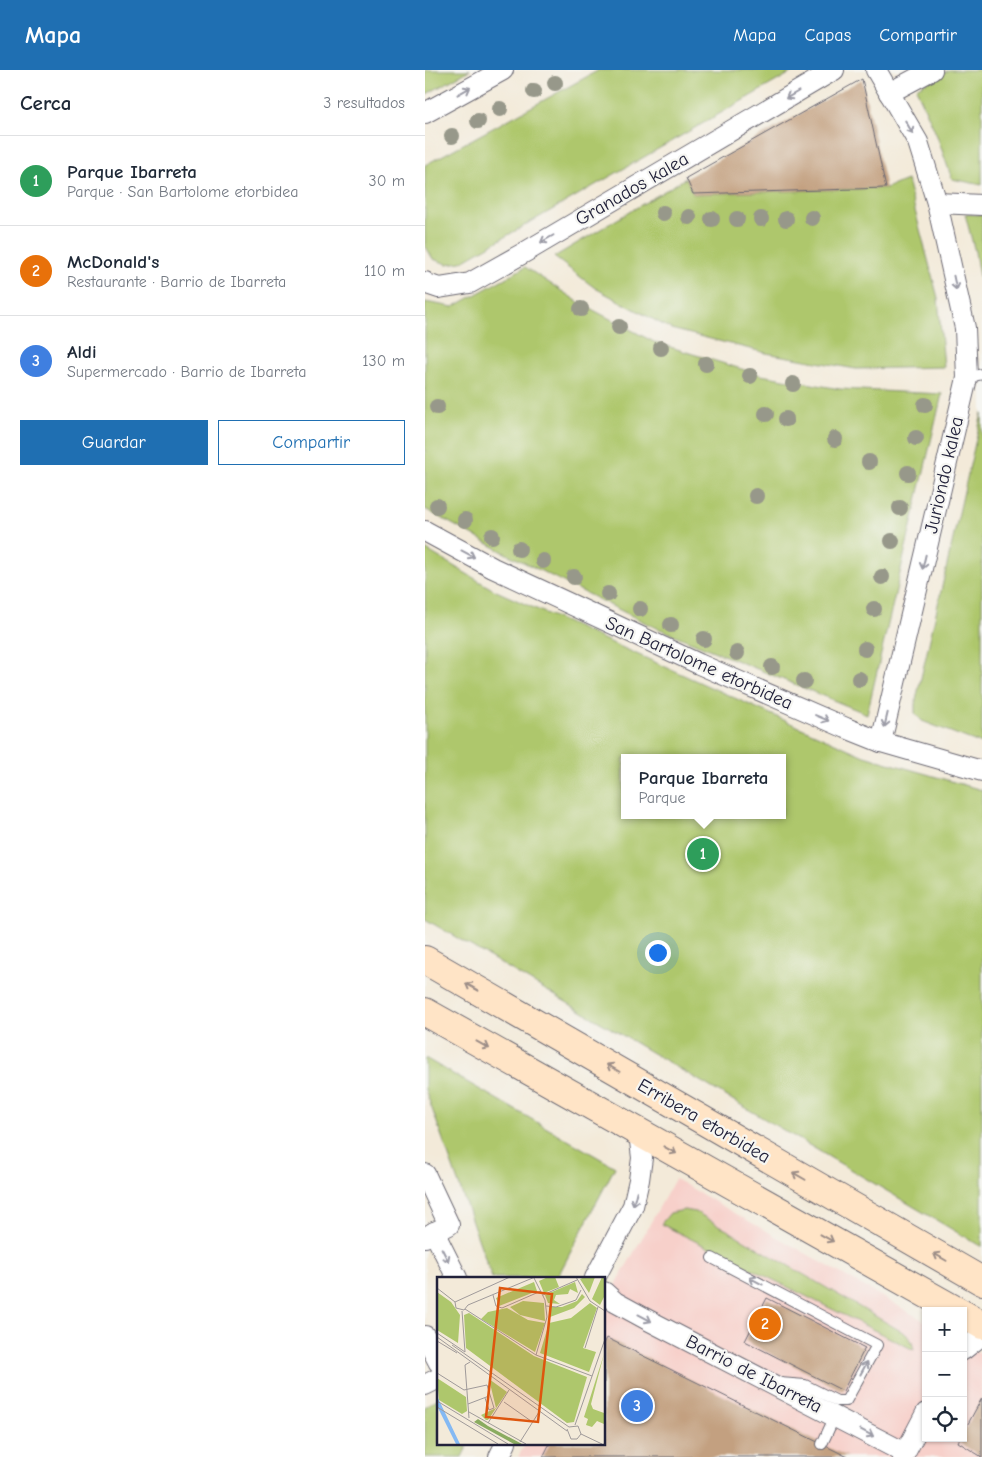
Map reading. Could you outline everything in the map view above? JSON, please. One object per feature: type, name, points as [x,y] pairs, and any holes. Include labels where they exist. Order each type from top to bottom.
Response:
[{"type":"main road","name":"Erribera etorbidea","points":[[425,960],[982,1281]]},
{"type":"main road","points":[[425,1012],[950,1307]]},
{"type":"main road","points":[[967,1316],[982,1325]]},
{"type":"street","points":[[425,113],[503,70]]},
{"type":"street","name":"Granados kalea","points":[[425,282],[439,288],[470,283],[835,70]]},
{"type":"street","name":"Juriondo kalea","points":[[876,70],[918,142],[937,202],[974,376],[881,742]]},
{"type":"street","points":[[889,93],[932,70]]},
{"type":"street","points":[[937,202],[981,202]]},
{"type":"street","name":"San Bartolome etorbidea","points":[[425,531],[493,568],[690,660],[881,742],[982,771]]},
{"type":"street","points":[[596,1277],[633,1206],[642,1158],[639,1133]]},
{"type":"street","points":[[425,1174],[449,1225],[429,1234],[456,1277]]},
{"type":"street","name":"Barrio de Ibarreta","points":[[605,1293],[615,1302],[648,1320],[835,1416],[904,1455],[922,1421]]},
{"type":"street","points":[[967,1347],[982,1335]]},
{"type":"street","points":[[425,1336],[437,1359]]},
{"type":"street","points":[[425,1385],[437,1379]]},
{"type":"street","points":[[499,1457],[506,1444]]},
{"type":"lane","points":[[712,1258],[877,1345],[846,1401],[837,1401],[805,1385],[769,1382]]},
{"type":"lane","points":[[821,1444],[835,1416]]},
{"type":"shaded area","points":[[675,1179],[922,1320],[922,1442],[967,1442],[967,1346],[982,1354],[982,1457],[518,1457],[525,1444],[605,1444],[605,1304]]},
{"type":"green space","points":[[426,70],[470,70],[425,95]]},
{"type":"green space","points":[[599,70],[796,70],[461,262],[447,264],[433,259],[425,245],[425,165]]},
{"type":"green space","points":[[949,70],[982,70],[982,185],[952,179],[937,136],[916,88]]},
{"type":"green space","points":[[686,178],[693,194],[886,188],[907,180],[938,298],[944,367],[856,369],[766,353],[671,329],[595,288],[554,257]]},
{"type":"green space","points":[[965,214],[982,215],[982,295],[975,252]]},
{"type":"green space","points":[[525,267],[580,303],[654,342],[761,375],[840,389],[942,394],[867,714],[650,625],[505,553],[425,509],[425,302],[453,307]]},
{"type":"green space","points":[[982,413],[982,744],[922,721],[915,713],[915,704]]},
{"type":"green space","points":[[425,549],[494,590],[864,756],[982,790],[982,1247],[425,919]]},
{"type":"green space","points":[[425,1058],[615,1167],[558,1277],[492,1277],[425,1089]]},
{"type":"green space","points":[[684,1210],[696,1212],[906,1334],[912,1342],[914,1350],[661,1224],[670,1213]]},
{"type":"green space","points":[[437,1399],[437,1444],[468,1444],[462,1457],[425,1457],[425,1406]]},
{"type":"building","points":[[862,79],[886,188],[693,194],[686,178]]},
{"type":"building","points":[[767,1298],[865,1348],[843,1391],[745,1341]]},
{"type":"building","points":[[607,1338],[848,1457],[543,1457],[550,1444],[605,1444],[605,1342]]},
{"type":"building","points":[[982,1398],[982,1457],[958,1442],[967,1442],[967,1426]]},
{"type":"place","name":"Parque Ibarreta","points":[[703,854]]},
{"type":"place","name":"McDonald's","points":[[765,1324]]},
{"type":"place","name":"Aldi","points":[[637,1406]]}]
